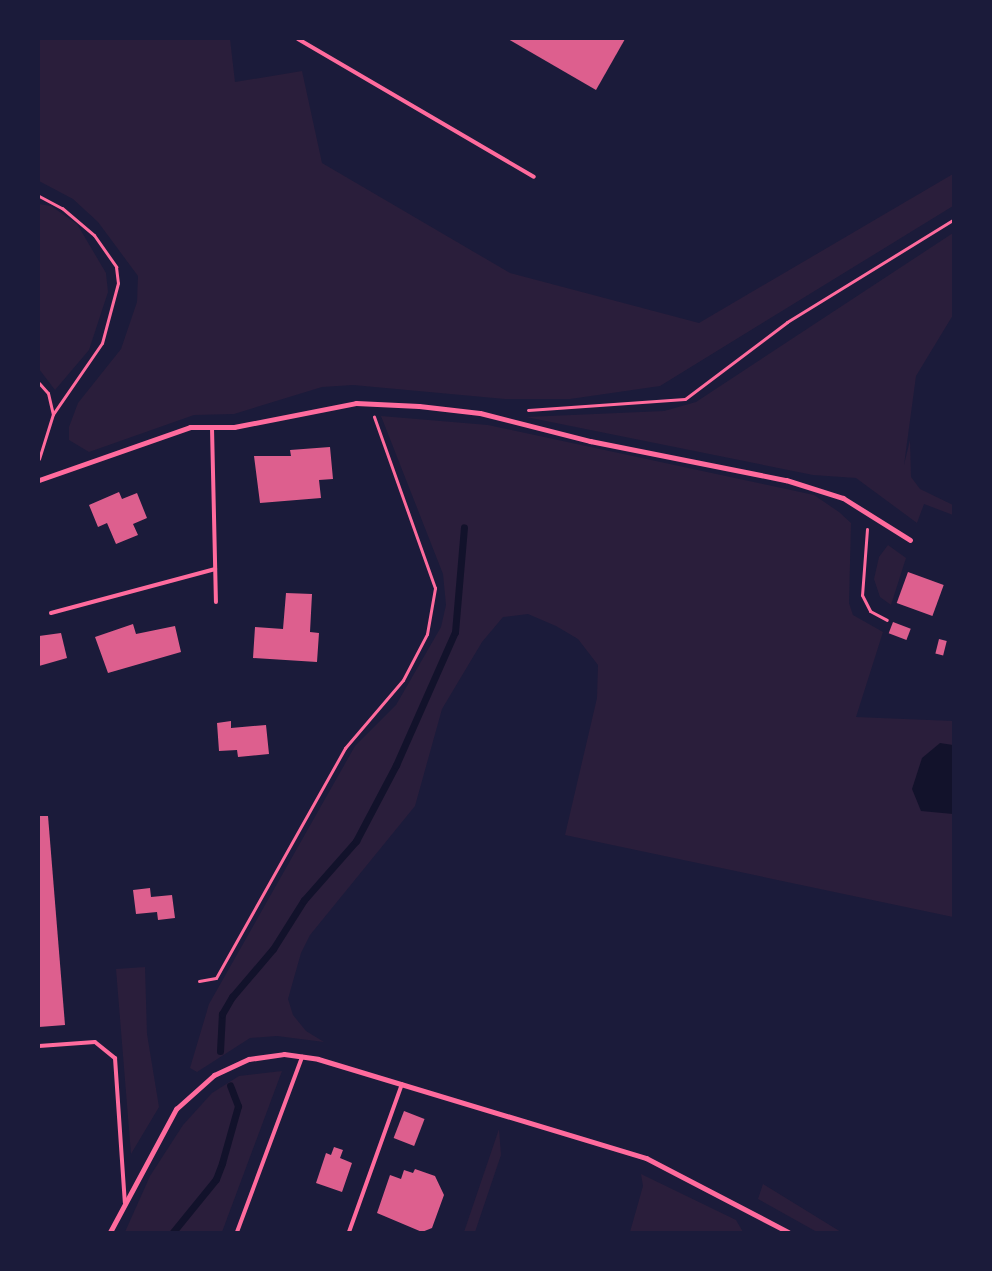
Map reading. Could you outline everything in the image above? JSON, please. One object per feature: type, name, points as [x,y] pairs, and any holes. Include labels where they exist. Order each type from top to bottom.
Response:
[{"type":"street","points":[[39,480],[190,428],[212,428],[369,404],[480,413],[590,441],[786,480],[843,498],[910,540]]},
{"type":"street","points":[[110,1232],[163,1126],[214,1075],[249,1059],[302,1057],[402,1084],[646,1158],[788,1232]]},
{"type":"lane","points":[[298,39],[534,177]]},
{"type":"lane","points":[[212,428],[216,602]]},
{"type":"lane","points":[[50,613],[215,569]]},
{"type":"lane","points":[[39,1046],[95,1042],[115,1058],[125,1203]]},
{"type":"lane","points":[[237,1232],[302,1057]]},
{"type":"lane","points":[[349,1232],[402,1084]]},
{"type":"path","points":[[39,196],[62,208],[94,235],[116,267],[118,283],[102,343],[53,414],[39,460]]},
{"type":"path","points":[[519,410],[685,399],[787,322],[953,220]]},
{"type":"path","points":[[39,383],[48,393],[53,414]]},
{"type":"path","points":[[199,981],[216,978],[345,748],[403,680],[427,634],[435,588],[369,404]]},
{"type":"path","points":[[864,511],[862,595],[870,611],[887,620]]},
{"type":"shaded area","points":[[39,39],[230,39],[235,82],[302,71],[322,163],[510,273],[699,323],[953,174],[953,206],[660,386],[570,399],[505,399],[353,385],[322,387],[234,414],[194,415],[89,452],[69,440],[69,427],[78,403],[121,349],[137,302],[138,276],[98,222],[73,199],[39,181]]},
{"type":"shaded area","points":[[39,204],[51,206],[77,224],[106,273],[108,292],[89,350],[55,390],[39,369]]},
{"type":"shaded area","points":[[953,233],[953,315],[916,376],[904,465],[910,440],[911,477],[920,489],[953,505],[953,515],[924,504],[917,523],[856,478],[813,475],[526,417],[664,411],[696,402]]},
{"type":"shaded area","points":[[381,416],[488,425],[814,495],[839,512],[851,523],[849,603],[853,615],[883,632],[856,717],[953,721],[953,917],[565,835],[597,698],[598,665],[578,639],[556,626],[528,614],[503,617],[482,642],[442,709],[415,806],[310,935],[301,953],[288,999],[293,1015],[306,1031],[324,1042],[277,1036],[250,1038],[197,1072],[190,1068],[209,1004],[355,746],[396,705],[441,627],[446,605],[443,574]]},
{"type":"shaded area","points":[[888,545],[906,558],[891,605],[880,597],[874,579],[879,557]]},
{"type":"shaded area","points":[[940,743],[953,745],[953,814],[921,811],[912,789],[922,758]]},
{"type":"shaded area","points":[[145,967],[147,1034],[159,1107],[131,1154],[116,969]]},
{"type":"shaded area","points":[[282,1071],[222,1232],[125,1232],[150,1176],[183,1125],[212,1093],[239,1076]]},
{"type":"shaded area","points":[[499,1129],[501,1155],[475,1232],[464,1232]]},
{"type":"shaded area","points":[[641,1174],[736,1220],[743,1232],[630,1232],[643,1186]]},
{"type":"shaded area","points":[[763,1184],[841,1232],[817,1232],[758,1199]]},
{"type":"building","points":[[508,39],[625,39],[596,90]]},
{"type":"building","points":[[330,447],[333,479],[319,480],[321,498],[260,503],[254,456],[291,456],[290,450]]},
{"type":"building","points":[[119,492],[122,499],[137,493],[147,518],[133,524],[138,535],[116,544],[107,523],[98,527],[89,505]]},
{"type":"building","points":[[908,572],[944,585],[932,616],[897,603]]},
{"type":"building","points":[[286,593],[312,594],[310,632],[319,633],[317,662],[253,658],[255,627],[283,629]]},
{"type":"building","points":[[893,622],[911,629],[906,640],[889,633]]},
{"type":"building","points":[[133,624],[136,634],[175,626],[181,652],[108,673],[95,637]]},
{"type":"building","points":[[61,633],[67,658],[39,666],[39,636]]},
{"type":"building","points":[[939,639],[947,641],[943,655],[935,654]]},
{"type":"building","points":[[231,721],[231,728],[266,725],[269,754],[238,757],[237,750],[219,751],[217,723]]},
{"type":"building","points":[[39,816],[48,816],[65,1025],[39,1027]]},
{"type":"building","points":[[150,888],[151,897],[172,895],[175,918],[158,920],[157,912],[136,914],[133,890]]},
{"type":"building","points":[[404,1111],[425,1119],[414,1146],[394,1138]]},
{"type":"building","points":[[334,1147],[343,1150],[340,1158],[352,1163],[342,1192],[316,1183],[326,1153],[331,1155]]},
{"type":"building","points":[[415,1169],[435,1176],[444,1195],[432,1228],[422,1232],[377,1213],[390,1175],[401,1179],[404,1170],[413,1173]]},
{"type":"waterway","points":[[220,1051],[222,1014],[232,997],[273,949],[304,900],[356,841],[396,765],[455,632],[464,527]]},
{"type":"waterway","points":[[173,1232],[216,1179],[238,1106],[230,1085]]}]
